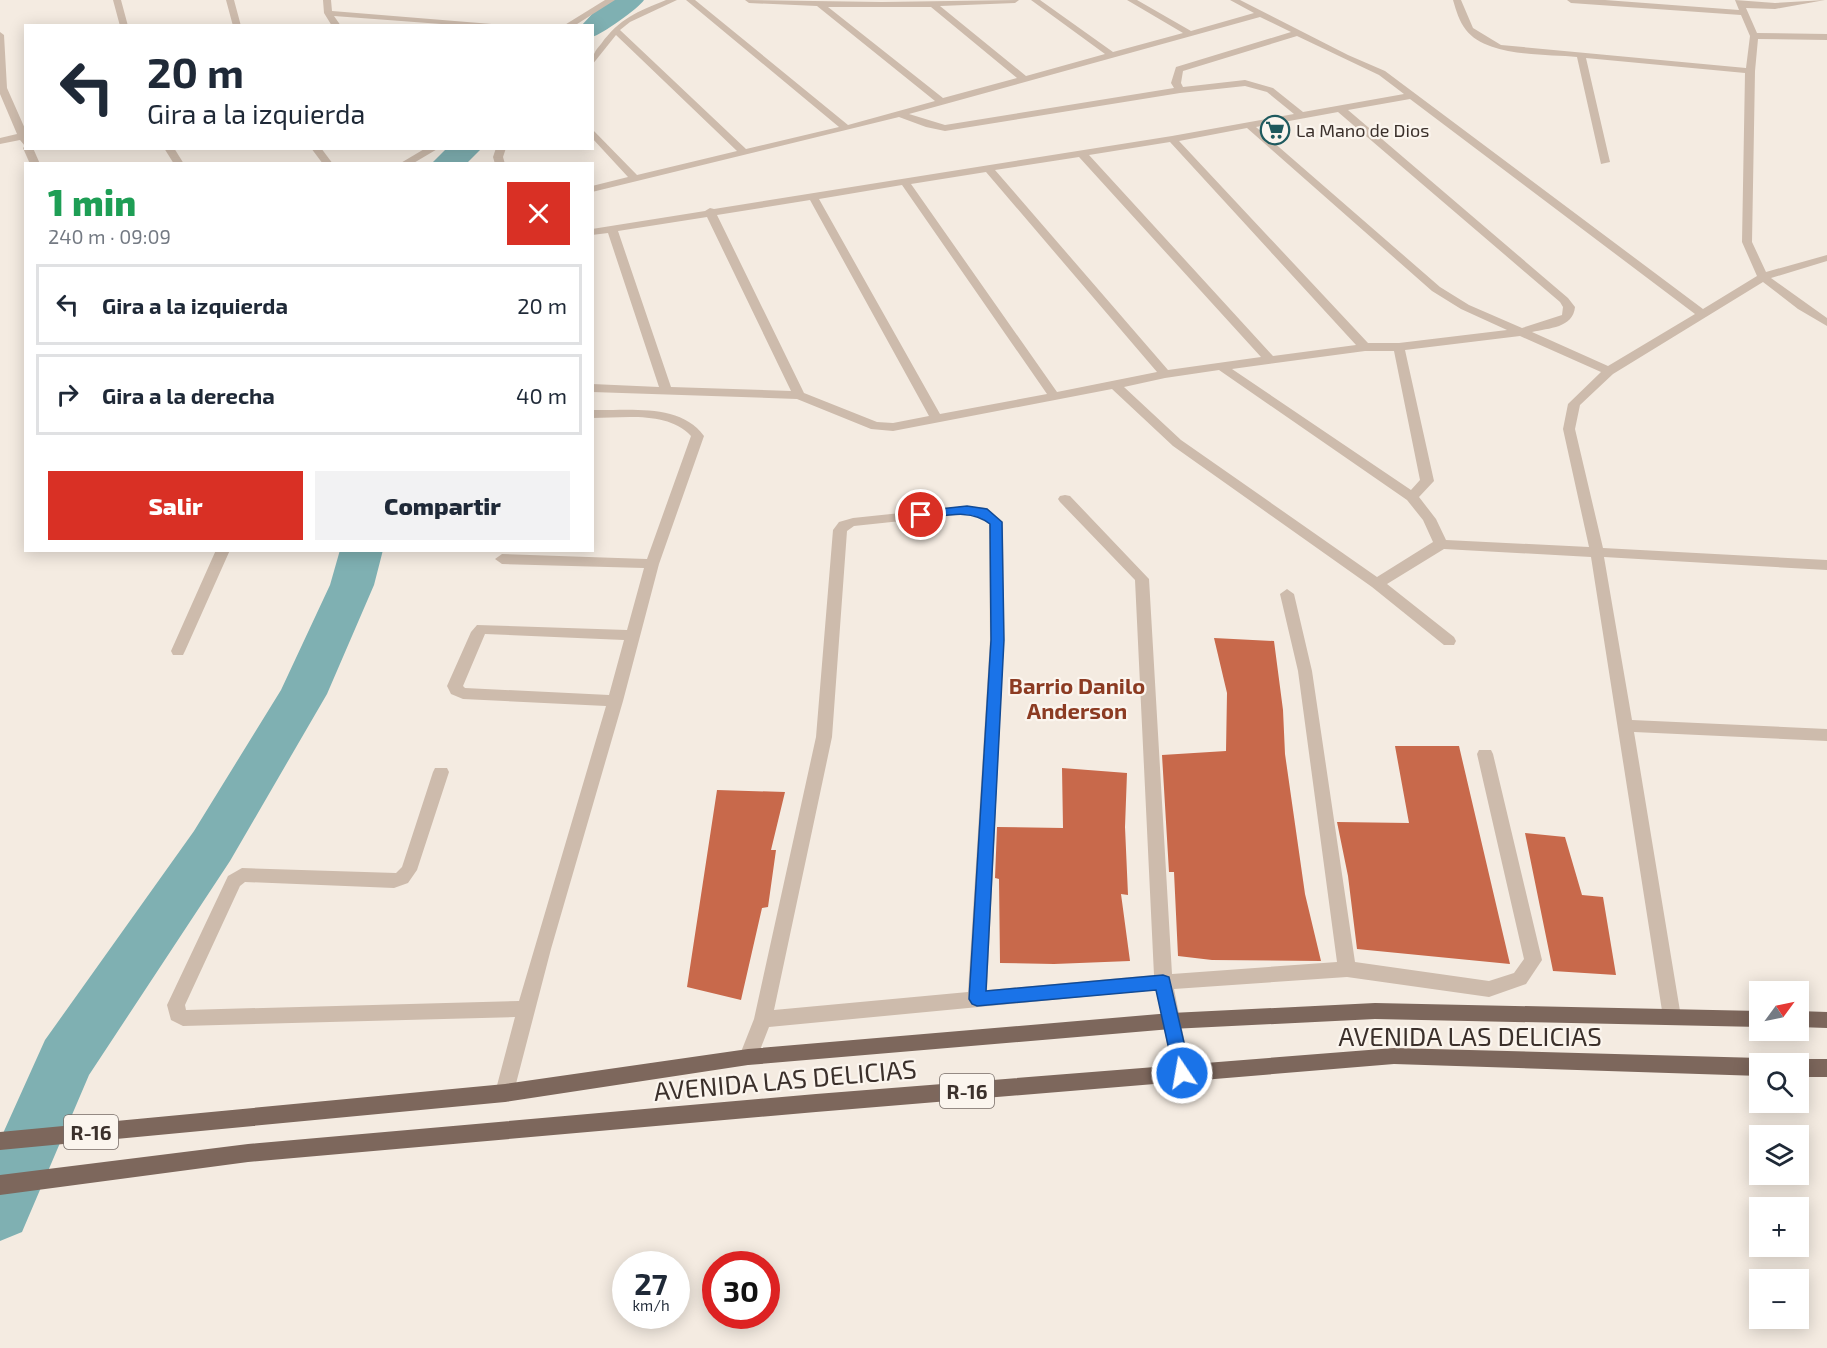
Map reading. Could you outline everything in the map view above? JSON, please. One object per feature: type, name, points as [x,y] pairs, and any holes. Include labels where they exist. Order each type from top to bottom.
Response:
[{"type":"main road","name":"AVENIDA LAS DELICIAS","points":[[0,1141],[505,1093],[748,1057],[1171,1021],[1375,1011],[1749,1019]]},
{"type":"main road","points":[[1809,1020],[1827,1020]]},
{"type":"main road","name":"AVENIDA LAS DELICIAS","points":[[0,1185],[248,1153],[816,1103],[1394,1056],[1749,1066]]},
{"type":"main road","points":[[1809,1068],[1827,1068]]},
{"type":"street","points":[[117,0],[123,24]]},
{"type":"street","points":[[230,0],[236,24]]},
{"type":"street","points":[[327,0],[328,13],[336,24]]},
{"type":"street","points":[[570,24],[611,0]]},
{"type":"street","points":[[594,59],[615,30],[627,20],[673,0]]},
{"type":"street","points":[[690,0],[846,129]]},
{"type":"street","points":[[748,0],[935,6],[964,2],[1015,0]]},
{"type":"street","points":[[1035,0],[1112,55]]},
{"type":"street","points":[[1131,0],[1191,34]]},
{"type":"street","points":[[1234,0],[1382,73],[1702,315]]},
{"type":"street","points":[[1457,0],[1465,25],[1483,40],[1499,47],[1581,56],[1654,60],[1750,71]]},
{"type":"street","points":[[1570,0],[1742,6],[1775,6],[1821,0]]},
{"type":"street","points":[[817,3],[941,101]]},
{"type":"street","points":[[935,6],[1023,78]]},
{"type":"street","points":[[1742,6],[1754,36],[1750,71],[1747,242],[1763,277],[1802,307],[1827,322]]},
{"type":"street","points":[[328,13],[484,24]]},
{"type":"street","points":[[594,189],[846,129],[1023,78],[1261,14]]},
{"type":"street","points":[[615,30],[745,153]]},
{"type":"street","points":[[1180,90],[1176,83],[1179,69],[1298,33]]},
{"type":"street","points":[[0,35],[2,88],[24,139],[0,141]]},
{"type":"street","points":[[1754,36],[1827,37]]},
{"type":"street","points":[[1581,56],[1605,162]]},
{"type":"street","points":[[898,113],[929,125],[945,128],[1180,90],[1245,83],[1270,90],[1302,116]]},
{"type":"street","points":[[594,232],[710,211],[1172,139],[1414,95]]},
{"type":"street","points":[[594,388],[799,395],[883,428],[1166,374],[1365,347],[1399,347],[1520,332],[1564,320],[1568,316],[1569,307],[1341,109]]},
{"type":"street","points":[[1249,125],[1436,289],[1465,307],[1609,371]]},
{"type":"street","points":[[594,134],[635,179]]},
{"type":"street","points":[[1172,139],[1365,347]]},
{"type":"street","points":[[408,162],[430,150]]},
{"type":"street","points":[[1081,153],[1269,359]]},
{"type":"street","points":[[988,168],[1166,374]]},
{"type":"street","points":[[905,182],[1054,396]]},
{"type":"street","points":[[812,195],[936,418]]},
{"type":"street","points":[[710,211],[799,395]]},
{"type":"street","points":[[612,229],[666,390]]},
{"type":"street","points":[[1672,1017],[1627,726],[1597,554],[1569,429],[1574,404],[1609,371],[1763,277],[1827,258]]},
{"type":"street","points":[[1399,347],[1427,481],[1412,497]]},
{"type":"street","points":[[1222,367],[1412,497],[1429,519],[1441,544]]},
{"type":"street","points":[[1115,385],[1177,442],[1377,584],[1449,641]]},
{"type":"street","points":[[505,1093],[526,1010],[652,564],[698,436],[693,428],[684,422],[667,417],[594,414]]},
{"type":"street","points":[[1065,499],[1142,579],[1163,982],[1182,1073]]},
{"type":"street","points":[[748,1057],[763,1019],[824,737],[840,530],[844,525],[852,522],[967,510],[982,512],[996,522],[997,640],[977,999]]},
{"type":"street","points":[[1377,584],[1441,544],[1827,565]]},
{"type":"street","points":[[178,651],[222,552]]},
{"type":"street","points":[[502,559],[652,564]]},
{"type":"street","points":[[1287,594],[1305,671],[1347,969]]},
{"type":"street","points":[[615,701],[463,693],[456,690],[456,686],[478,633],[482,629],[633,635]]},
{"type":"street","points":[[1627,726],[1827,735]]},
{"type":"street","points":[[763,1019],[1163,982],[1347,969],[1489,989],[1520,979],[1533,960],[1485,754]]},
{"type":"street","points":[[441,772],[409,870],[402,878],[394,881],[242,875],[234,881],[176,1005],[177,1014],[183,1018],[526,1010]]},
{"type":"building","points":[[1214,638],[1274,641],[1283,710],[1285,754],[1305,894],[1321,961],[1212,960],[1178,956],[1174,872],[1169,872],[1162,755],[1226,751],[1227,693]]},
{"type":"building","points":[[1395,746],[1459,746],[1510,964],[1357,949],[1348,876],[1337,822],[1409,823]]},
{"type":"building","points":[[1062,768],[1127,773],[1125,827],[1128,895],[1121,894],[1130,961],[1054,964],[1000,963],[999,879],[995,878],[997,827],[1063,828]]},
{"type":"building","points":[[717,790],[785,792],[771,850],[776,850],[768,907],[762,908],[741,1000],[687,987]]},
{"type":"building","points":[[1525,833],[1565,837],[1582,895],[1603,897],[1616,975],[1553,971]]},
{"type":"waterway","points":[[594,27],[603,18],[631,0]]},
{"type":"waterway","points":[[449,162],[464,150]]},
{"type":"waterway","points":[[0,1210],[66,1059],[212,846],[303,694],[352,585],[361,552]]},
{"type":"place","name":"La Mano de Dios","points":[[1275,130]]},
{"type":"district","name":"Barrio Danilo Anderson","points":[[1077,698]]},
{"type":"route","points":[[921,515],[967,510],[982,512],[996,522],[997,640],[977,999],[1163,982],[1182,1073]]}]
